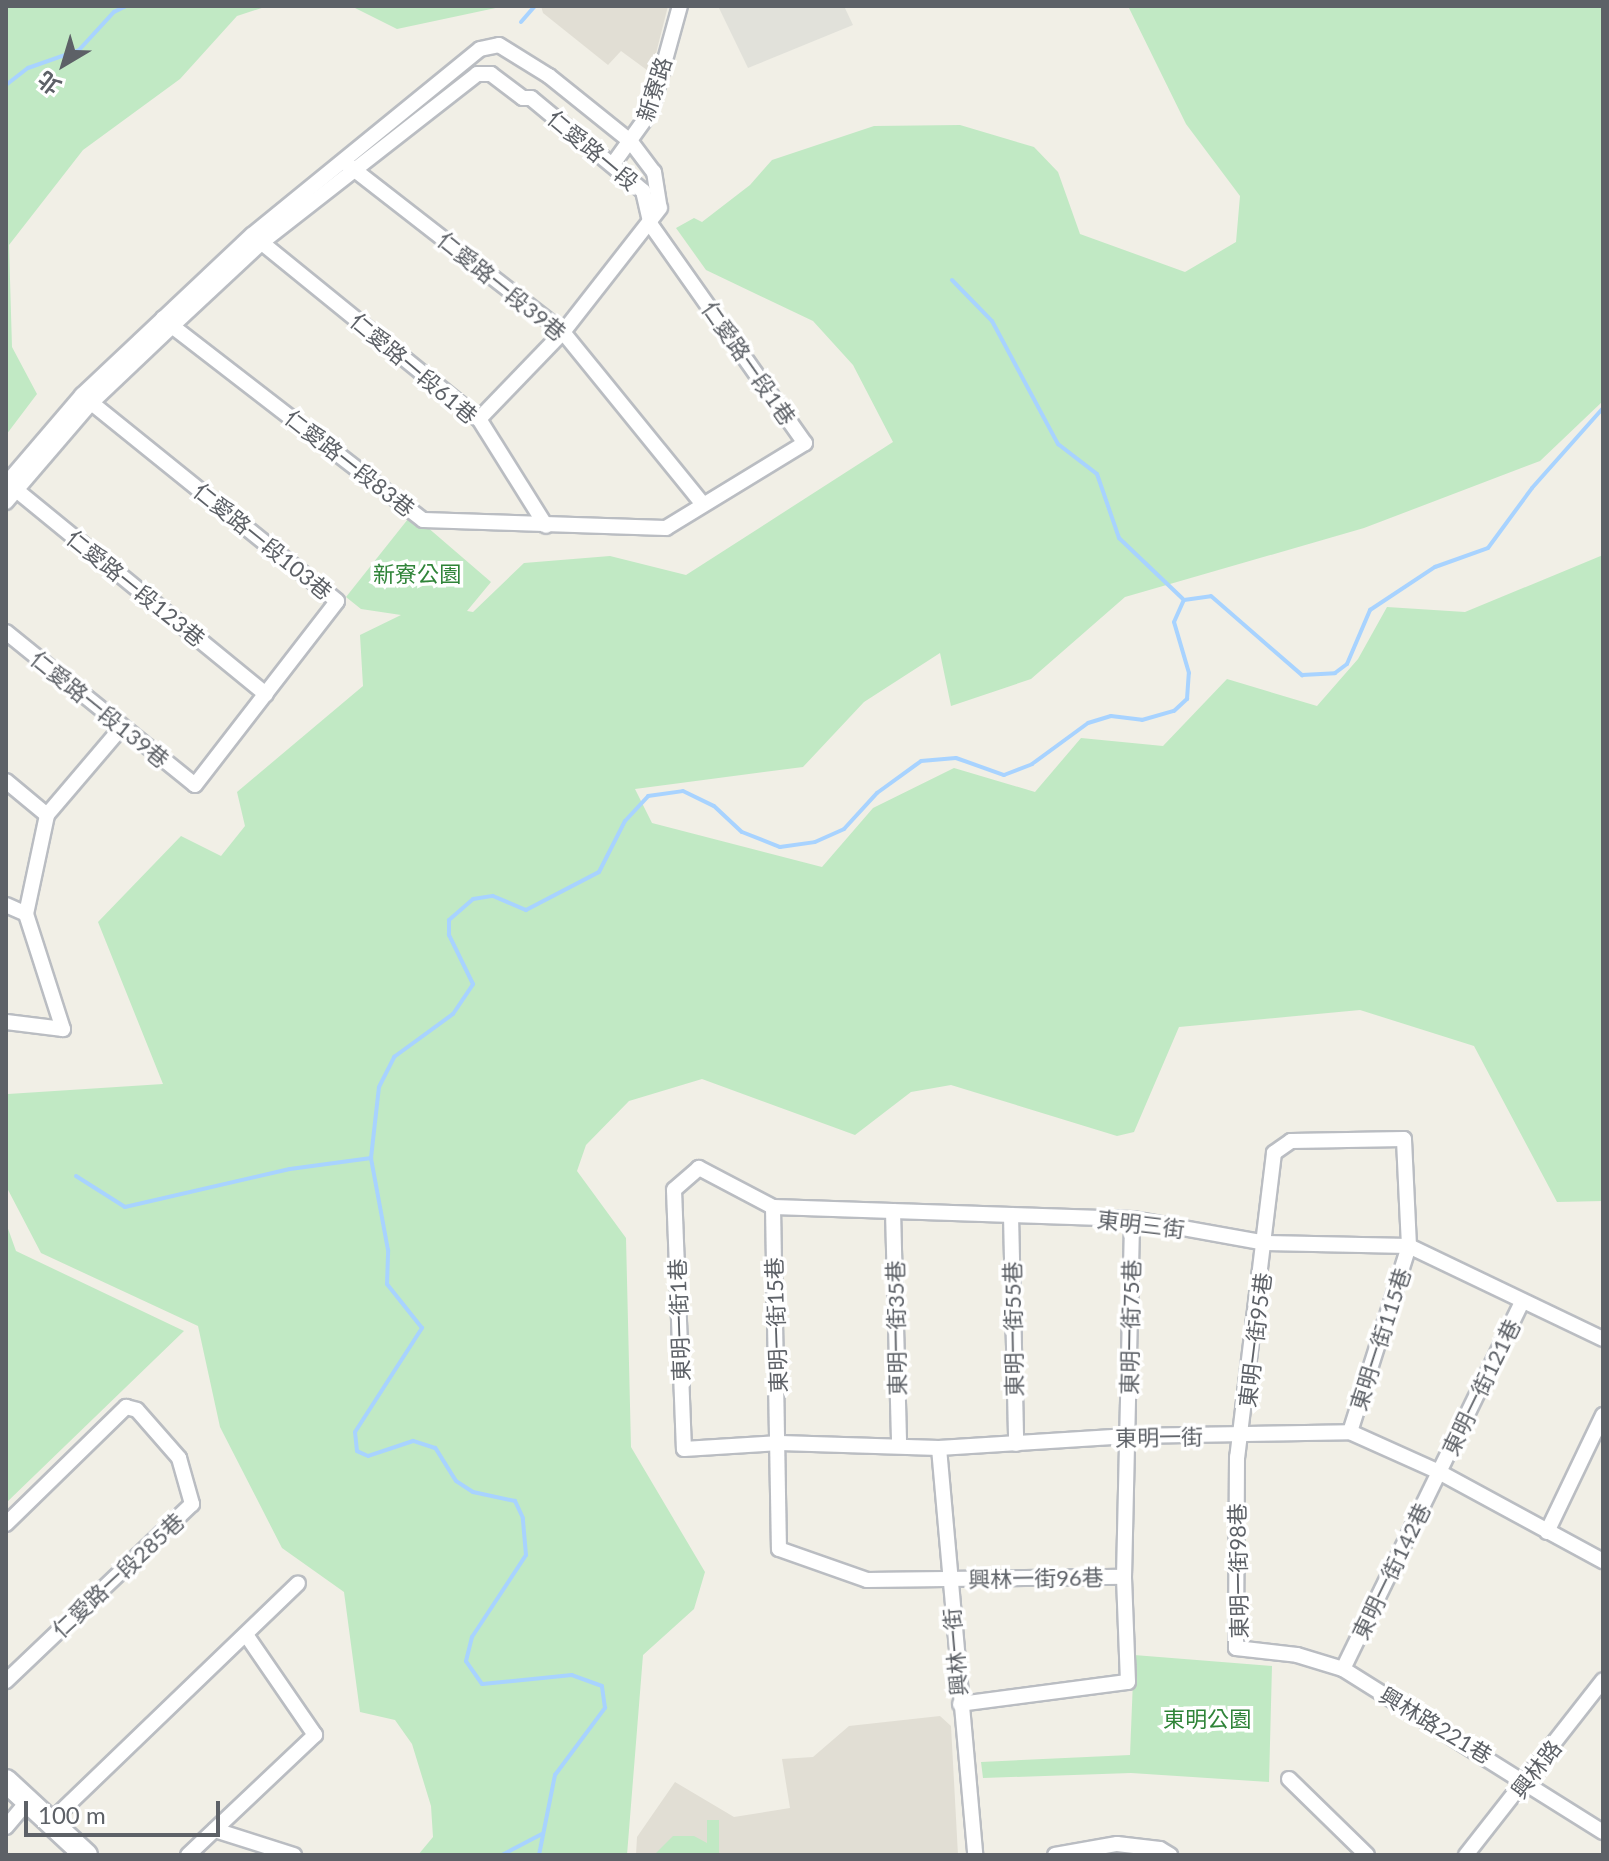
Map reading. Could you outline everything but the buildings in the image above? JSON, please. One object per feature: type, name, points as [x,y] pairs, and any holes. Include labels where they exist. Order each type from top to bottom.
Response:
[{"type":"main road","points":[[6,1781],[86,1855]]},
{"type":"street","name":"新寮路","points":[[613,164],[651,111],[680,6]]},
{"type":"street","name":"仁愛路一段","points":[[6,502],[10,485],[86,399],[257,239],[489,45],[511,50],[631,142],[654,172],[659,189],[660,208],[651,225]]},
{"type":"street","name":"仁愛路一段","points":[[348,165],[457,84],[484,73],[523,98],[531,98],[643,191],[651,225]]},
{"type":"street","name":"仁愛路一段39巷","points":[[348,165],[563,332],[703,504]]},
{"type":"street","points":[[479,419],[563,332],[651,225]]},
{"type":"street","name":"仁愛路一段1巷","points":[[651,225],[805,443],[703,504]]},
{"type":"street","name":"仁愛路一段61巷","points":[[257,239],[479,419],[546,526]]},
{"type":"street","name":"仁愛路一段83巷","points":[[168,322],[423,520],[666,528],[703,504]]},
{"type":"street","name":"仁愛路一段103巷","points":[[86,399],[337,601],[195,785]]},
{"type":"street","name":"仁愛路一段123巷","points":[[10,485],[266,694]]},
{"type":"street","name":"仁愛路一段139巷","points":[[6,632],[195,785]]},
{"type":"street","points":[[6,1022],[63,1029],[26,914],[47,815],[121,728]]},
{"type":"street","points":[[6,781],[47,815]]},
{"type":"street","points":[[6,905],[26,914]]},
{"type":"street","name":"東明一街95巷","points":[[1243,1436],[1274,1153],[1291,1141],[1404,1139],[1409,1246]]},
{"type":"street","name":"東明三街","points":[[674,1190],[699,1168],[773,1207],[1132,1219],[1266,1243],[1409,1246],[1603,1339]]},
{"type":"street","name":"東明一街1巷","points":[[674,1190],[684,1449]]},
{"type":"street","name":"東明一街15巷","points":[[773,1207],[780,1443],[779,1549],[867,1580],[949,1579]]},
{"type":"street","name":"東明一街35巷","points":[[893,1211],[899,1445]]},
{"type":"street","name":"東明一街55巷","points":[[1011,1215],[1016,1444]]},
{"type":"street","name":"東明一街75巷","points":[[960,1704],[1128,1682],[1124,1577],[1132,1219]]},
{"type":"street","name":"東明一街115巷","points":[[1350,1432],[1409,1246]]},
{"type":"street","name":"東明一街121巷","points":[[1439,1472],[1522,1302]]},
{"type":"street","name":"仁愛路一段285巷","points":[[6,1524],[126,1407],[137,1410],[179,1458],[192,1504],[6,1681]]},
{"type":"street","points":[[1547,1532],[1603,1415]]},
{"type":"street","name":"東明一街","points":[[684,1449],[780,1443],[939,1448],[1129,1436],[1350,1432],[1439,1472],[1603,1561]]},
{"type":"street","name":"東明一街98巷","points":[[1243,1436],[1237,1457],[1236,1648],[1297,1655],[1343,1669]]},
{"type":"street","name":"興林一街","points":[[939,1448],[975,1855]]},
{"type":"street","name":"東明一街142巷","points":[[1343,1669],[1439,1472]]},
{"type":"street","name":"興林一街96巷","points":[[949,1579],[1124,1577]]},
{"type":"street","points":[[50,1822],[247,1636],[298,1583]]},
{"type":"street","points":[[188,1855],[315,1735],[247,1636]]},
{"type":"street","name":"興林路221巷","points":[[1343,1669],[1528,1780],[1603,1832]]},
{"type":"street","name":"興林路","points":[[1466,1855],[1601,1687]]},
{"type":"street","points":[[1289,1779],[1367,1855]]},
{"type":"street","points":[[6,1827],[28,1801]]},
{"type":"street","points":[[215,1830],[294,1855]]},
{"type":"street","points":[[1055,1855],[1117,1844],[1160,1849],[1170,1855]]},
{"type":"shaded area","points":[[541,6],[668,6],[651,73],[621,51],[608,65],[543,13]]},
{"type":"shaded area","points":[[718,6],[844,6],[853,25],[748,68]]},
{"type":"shaded area","points":[[940,1716],[951,1726],[958,1855],[636,1855],[637,1837],[675,1782],[734,1817],[790,1808],[782,1759],[813,1757],[849,1726]]},
{"type":"green space","points":[[6,6],[268,6],[237,16],[180,79],[83,150],[9,245],[12,347],[37,394],[6,435]]},
{"type":"green space","points":[[351,6],[505,6],[397,29]]},
{"type":"green space","name":"新寮公園","points":[[1128,6],[1603,6],[1603,401],[1540,461],[1364,528],[1125,597],[1031,679],[951,706],[940,653],[864,702],[803,767],[635,789],[652,823],[822,867],[873,808],[954,768],[1035,792],[1081,738],[1163,746],[1227,679],[1317,706],[1358,659],[1387,607],[1465,612],[1603,555],[1603,1201],[1557,1202],[1474,1046],[1360,1010],[1179,1027],[1134,1132],[1117,1136],[951,1085],[911,1092],[855,1135],[702,1079],[629,1101],[586,1145],[577,1171],[626,1238],[631,1447],[705,1572],[694,1609],[643,1655],[627,1855],[418,1855],[433,1837],[431,1806],[412,1744],[395,1720],[360,1712],[344,1592],[282,1548],[220,1427],[198,1326],[41,1253],[6,1186],[8,1094],[163,1084],[98,922],[181,836],[221,856],[245,826],[237,792],[363,686],[360,635],[401,615],[361,609],[346,597],[412,514],[491,582],[467,611],[473,612],[524,563],[610,556],[686,575],[893,442],[853,365],[813,321],[706,270],[676,228],[694,218],[702,222],[750,185],[772,160],[874,126],[960,125],[1034,147],[1058,172],[1080,234],[1185,272],[1236,242],[1240,196],[1186,124]]},
{"type":"green space","points":[[6,1223],[16,1251],[184,1331],[6,1503]]},
{"type":"green space","name":"東明公園","points":[[1134,1655],[1272,1666],[1269,1782],[1131,1773],[983,1778],[981,1762],[1130,1755]]},
{"type":"green space","points":[[707,1820],[719,1820],[719,1855],[654,1855],[673,1836],[694,1836],[707,1843]]},
{"type":"waterway","points":[[6,85],[28,68],[79,50],[114,12],[126,6]]},
{"type":"waterway","points":[[521,22],[535,6]]},
{"type":"waterway","points":[[952,280],[992,321],[1058,444],[1097,474],[1119,538],[1183,599]]},
{"type":"waterway","points":[[539,1855],[555,1775],[605,1708],[602,1686],[572,1675],[482,1684],[466,1661],[472,1637],[526,1555],[523,1518],[515,1501],[473,1492],[456,1481],[435,1448],[413,1441],[368,1456],[357,1451],[355,1432],[422,1328],[387,1284],[388,1250],[371,1158],[379,1087],[394,1057],[453,1014],[473,984],[449,935],[449,920],[473,899],[493,896],[526,910],[599,872],[625,821],[648,796],[683,791],[714,806],[742,832],[780,847],[815,842],[844,829],[877,793],[921,761],[956,758],[1004,775],[1032,764],[1088,723],[1111,716],[1142,720],[1174,711],[1187,699],[1189,673],[1174,622],[1184,600],[1211,596],[1302,675],[1335,673],[1347,664],[1370,610],[1435,567],[1488,548],[1532,488],[1603,408]]},
{"type":"waterway","points":[[76,1176],[125,1207],[290,1169],[371,1158]]},
{"type":"waterway","points":[[502,1855],[542,1834]]}]
